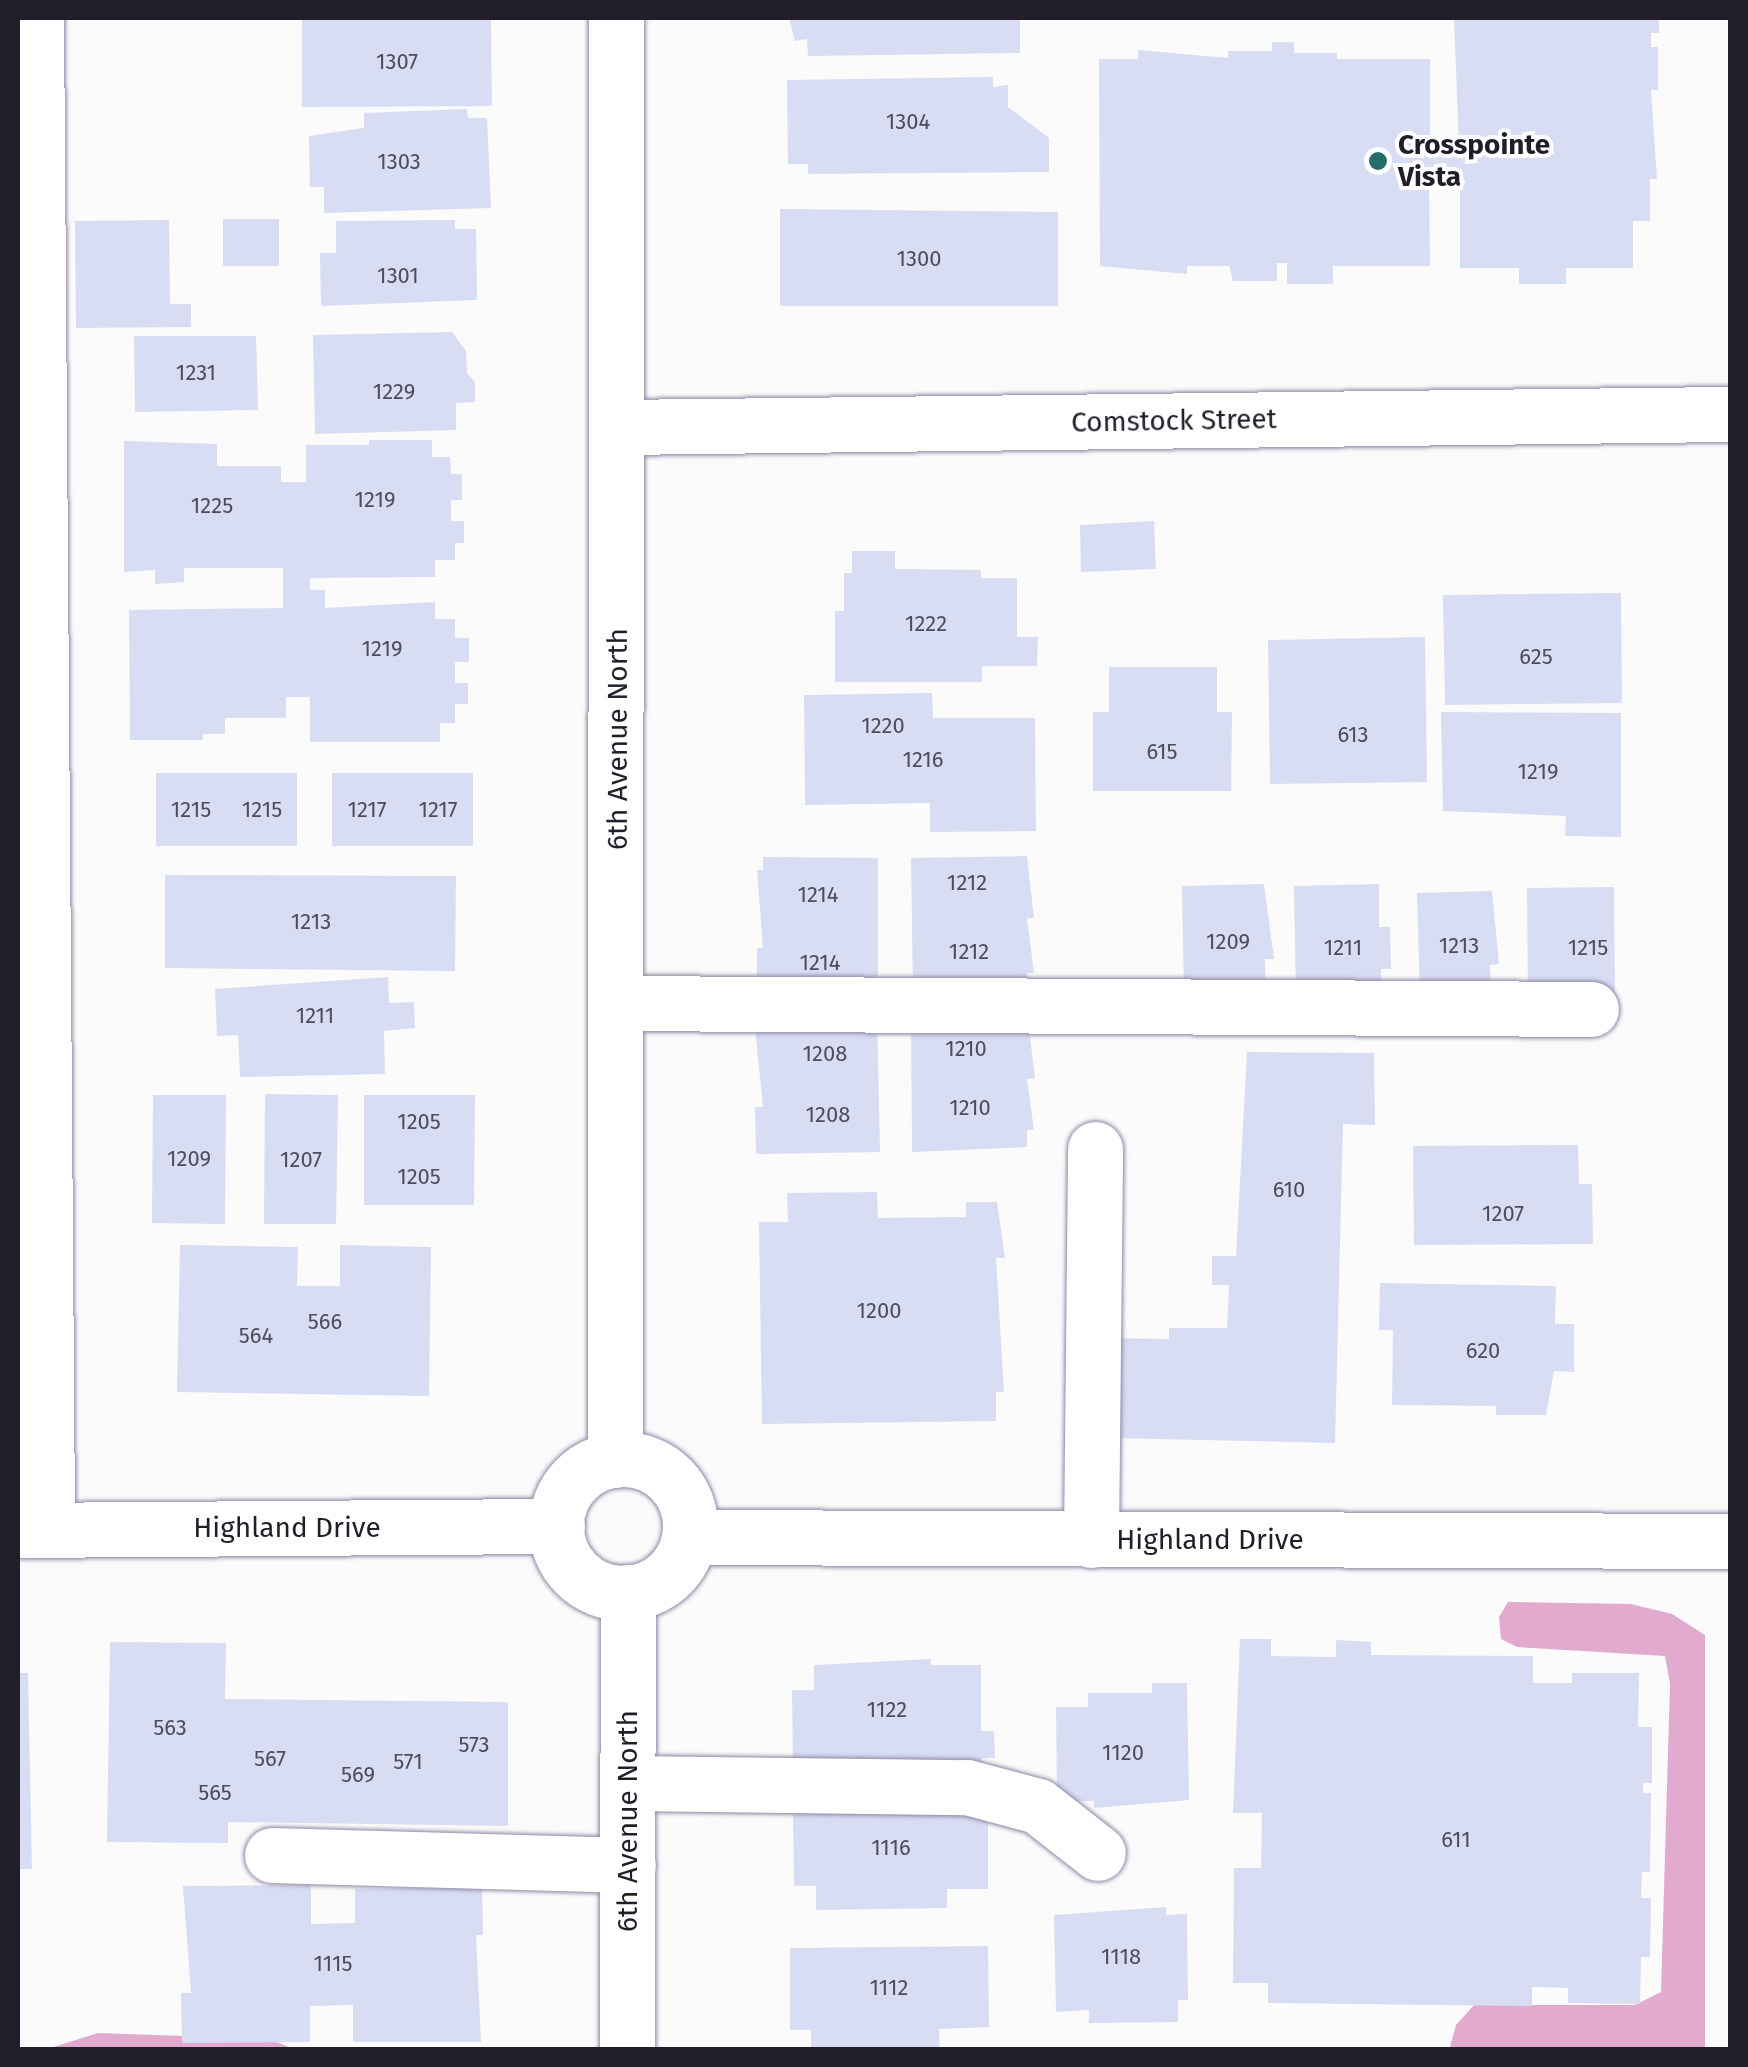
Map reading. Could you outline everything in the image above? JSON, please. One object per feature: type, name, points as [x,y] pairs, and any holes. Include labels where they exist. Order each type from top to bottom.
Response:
[{"type":"street","points":[[32,1530],[36,18]]},
{"type":"street","name":"6th Avenue North","points":[[616,18],[616,1460]]},
{"type":"street","name":"Comstock Street","points":[[617,426],[1730,414]]},
{"type":"street","points":[[617,1003],[1590,1008]]},
{"type":"street","points":[[1091,1540],[1094,1148]]},
{"type":"street","points":[[616,1460],[639,1461],[677,1486],[688,1506],[690,1537],[674,1571],[628,1592],[596,1588],[578,1576],[565,1559],[557,1526],[562,1498],[575,1480],[616,1460]]},
{"type":"street","name":"Highland Drive","points":[[32,1530],[557,1526]]},
{"type":"street","name":"Highland Drive","points":[[690,1537],[1730,1542]]},
{"type":"street","name":"6th Avenue North","points":[[627,2050],[628,1592]]},
{"type":"street","points":[[628,1783],[967,1787],[1038,1806],[1098,1854]]},
{"type":"street","points":[[272,1855],[628,1865]]},
{"type":"shaded area","points":[[1508,1602],[1631,1604],[1672,1614],[1705,1635],[1705,2049],[1449,2050],[1456,2025],[1474,2005],[1635,2005],[1661,1992],[1670,1684],[1665,1656],[1517,1647],[1501,1639],[1499,1617]]},
{"type":"shaded area","points":[[98,2033],[269,2039],[294,2049],[44,2050]]},
{"type":"building","points":[[302,18],[491,18],[492,106],[302,107]]},
{"type":"building","points":[[789,18],[1020,18],[1020,53],[808,56],[807,39],[795,41]]},
{"type":"building","name":"Crosspointe Vista","points":[[1454,18],[1659,18],[1659,33],[1651,33],[1651,47],[1658,47],[1658,90],[1651,90],[1657,179],[1650,179],[1650,221],[1633,221],[1633,268],[1566,268],[1566,284],[1519,284],[1519,268],[1460,268],[1460,174],[1429,175],[1430,266],[1333,266],[1333,284],[1287,284],[1287,263],[1277,263],[1277,281],[1233,281],[1229,266],[1187,266],[1187,274],[1100,266],[1099,59],[1138,59],[1138,50],[1228,58],[1228,51],[1272,51],[1272,42],[1294,42],[1294,53],[1337,53],[1337,59],[1430,59],[1430,148],[1459,148]]},
{"type":"building","points":[[993,77],[993,87],[1008,85],[1008,107],[1049,138],[1049,172],[808,174],[808,164],[788,164],[787,80]]},
{"type":"building","points":[[467,109],[468,118],[487,118],[491,208],[324,213],[324,187],[310,187],[309,136],[364,128],[364,113]]},
{"type":"building","points":[[780,209],[1058,212],[1058,306],[780,306]]},
{"type":"building","points":[[223,219],[279,219],[279,266],[223,266]]},
{"type":"building","points":[[169,220],[170,304],[191,304],[191,327],[76,328],[75,221]]},
{"type":"building","points":[[455,220],[455,229],[476,229],[477,300],[321,306],[320,253],[336,253],[336,221]]},
{"type":"building","points":[[452,332],[466,351],[467,373],[475,382],[475,402],[456,403],[456,430],[315,434],[313,335]]},
{"type":"building","points":[[134,336],[256,336],[258,410],[135,412]]},
{"type":"building","points":[[369,440],[432,440],[432,457],[450,457],[451,474],[462,474],[462,500],[451,500],[451,521],[464,521],[464,543],[455,543],[455,560],[435,560],[435,577],[310,578],[310,590],[325,590],[325,608],[435,602],[435,619],[455,619],[455,638],[469,638],[469,662],[455,662],[455,683],[468,683],[468,704],[455,704],[455,723],[440,723],[440,742],[310,742],[310,697],[286,697],[286,718],[225,718],[225,734],[203,734],[203,740],[130,740],[129,610],[283,608],[283,568],[184,568],[184,582],[155,584],[155,570],[124,572],[124,441],[217,444],[217,466],[281,466],[281,482],[306,482],[306,445],[369,445]]},
{"type":"building","points":[[1154,521],[1156,569],[1081,572],[1080,525]]},
{"type":"building","points":[[852,551],[895,551],[895,569],[981,570],[981,578],[1017,578],[1017,637],[1038,637],[1037,666],[982,666],[982,682],[835,682],[835,611],[844,611],[844,573],[852,573]]},
{"type":"building","points":[[1621,593],[1622,703],[1445,705],[1443,595]]},
{"type":"building","points":[[1425,637],[1427,782],[1270,784],[1268,640]]},
{"type":"building","points":[[1109,667],[1217,667],[1217,712],[1232,712],[1231,791],[1093,791],[1093,712],[1109,712]]},
{"type":"building","points":[[932,693],[933,718],[1035,718],[1036,831],[930,832],[930,803],[805,805],[804,695]]},
{"type":"building","points":[[1441,712],[1621,713],[1621,837],[1565,836],[1566,816],[1443,811]]},
{"type":"building","points":[[156,773],[297,773],[297,846],[156,846]]},
{"type":"building","points":[[332,773],[473,773],[473,846],[332,846]]},
{"type":"building","points":[[1027,856],[1034,918],[1027,918],[1034,973],[1027,973],[1027,992],[913,993],[911,858]]},
{"type":"building","points":[[763,857],[878,858],[878,993],[757,984],[757,948],[763,948],[757,870],[763,870]]},
{"type":"building","points":[[165,875],[456,876],[455,971],[165,968]]},
{"type":"building","points":[[1264,884],[1274,959],[1265,959],[1266,995],[1184,997],[1182,886]]},
{"type":"building","points":[[1379,884],[1379,927],[1390,927],[1391,969],[1381,969],[1381,995],[1296,995],[1294,886]]},
{"type":"building","points":[[1614,887],[1615,1001],[1528,1001],[1527,888]]},
{"type":"building","points":[[1492,891],[1499,964],[1490,965],[1491,995],[1420,998],[1417,893]]},
{"type":"building","points":[[388,977],[389,1003],[414,1002],[415,1028],[384,1031],[385,1074],[240,1077],[238,1035],[217,1036],[215,989]]},
{"type":"building","points":[[1027,1014],[1035,1078],[1027,1079],[1034,1130],[1027,1130],[1027,1147],[912,1152],[911,1016]]},
{"type":"building","points":[[877,1015],[880,1152],[756,1154],[755,1107],[763,1107],[755,1028]]},
{"type":"building","points":[[1247,1052],[1374,1053],[1375,1125],[1343,1124],[1335,1443],[1110,1438],[1112,1338],[1169,1339],[1169,1328],[1227,1328],[1229,1285],[1212,1285],[1212,1256],[1236,1256]]},
{"type":"building","points":[[265,1094],[338,1095],[336,1224],[264,1224]]},
{"type":"building","points":[[153,1095],[226,1095],[225,1224],[152,1223]]},
{"type":"building","points":[[364,1095],[475,1095],[474,1205],[364,1205]]},
{"type":"building","points":[[1578,1145],[1579,1184],[1592,1184],[1593,1244],[1414,1245],[1413,1146]]},
{"type":"building","points":[[877,1192],[878,1218],[966,1217],[966,1202],[997,1202],[1005,1258],[996,1258],[1004,1392],[996,1392],[996,1421],[762,1424],[759,1222],[788,1222],[787,1193]]},
{"type":"building","points":[[180,1245],[298,1247],[297,1286],[340,1286],[340,1245],[431,1247],[429,1396],[177,1392]]},
{"type":"building","points":[[1380,1283],[1556,1286],[1555,1324],[1574,1324],[1574,1372],[1554,1371],[1546,1415],[1496,1415],[1496,1406],[1392,1405],[1393,1330],[1379,1330]]},
{"type":"building","points":[[1240,1639],[1271,1639],[1271,1656],[1336,1657],[1336,1640],[1371,1642],[1371,1655],[1533,1656],[1533,1683],[1572,1683],[1572,1673],[1639,1673],[1638,1727],[1652,1727],[1652,1783],[1643,1783],[1643,1793],[1651,1793],[1650,1872],[1642,1872],[1641,1898],[1651,1898],[1650,1957],[1641,1957],[1640,2004],[1568,2003],[1568,1988],[1532,1987],[1532,2006],[1268,2003],[1268,1983],[1233,1983],[1234,1868],[1261,1868],[1262,1813],[1233,1813]]},
{"type":"building","points":[[110,1642],[226,1643],[225,1699],[508,1702],[508,1826],[228,1822],[228,1843],[107,1842]]},
{"type":"building","points":[[931,1659],[931,1665],[981,1665],[981,1731],[994,1731],[995,1758],[982,1758],[982,1768],[793,1770],[792,1690],[814,1690],[814,1665]]},
{"type":"building","points":[[18,1673],[28,1673],[32,1869],[18,1869]]},
{"type":"building","points":[[1152,1683],[1187,1683],[1189,1800],[1094,1808],[1094,1801],[1057,1801],[1056,1707],[1088,1707],[1088,1693],[1152,1693]]},
{"type":"building","points":[[988,1806],[988,1889],[947,1889],[947,1908],[816,1910],[816,1886],[794,1886],[793,1809]]},
{"type":"building","points":[[311,1885],[311,1924],[355,1923],[355,1889],[482,1887],[483,1935],[476,1935],[481,2042],[353,2042],[353,2005],[310,2006],[310,2042],[182,2043],[181,1993],[191,1993],[183,1886]]},
{"type":"building","points":[[1166,1907],[1166,1915],[1187,1914],[1188,2000],[1178,2000],[1178,2022],[1089,2023],[1089,2010],[1056,2012],[1054,1915]]},
{"type":"building","points":[[988,1946],[989,2027],[939,2029],[940,2050],[811,2050],[811,2030],[790,2030],[790,1948]]},
{"type":"place","name":"Crosspointe Vista","points":[[1378,161]]}]
